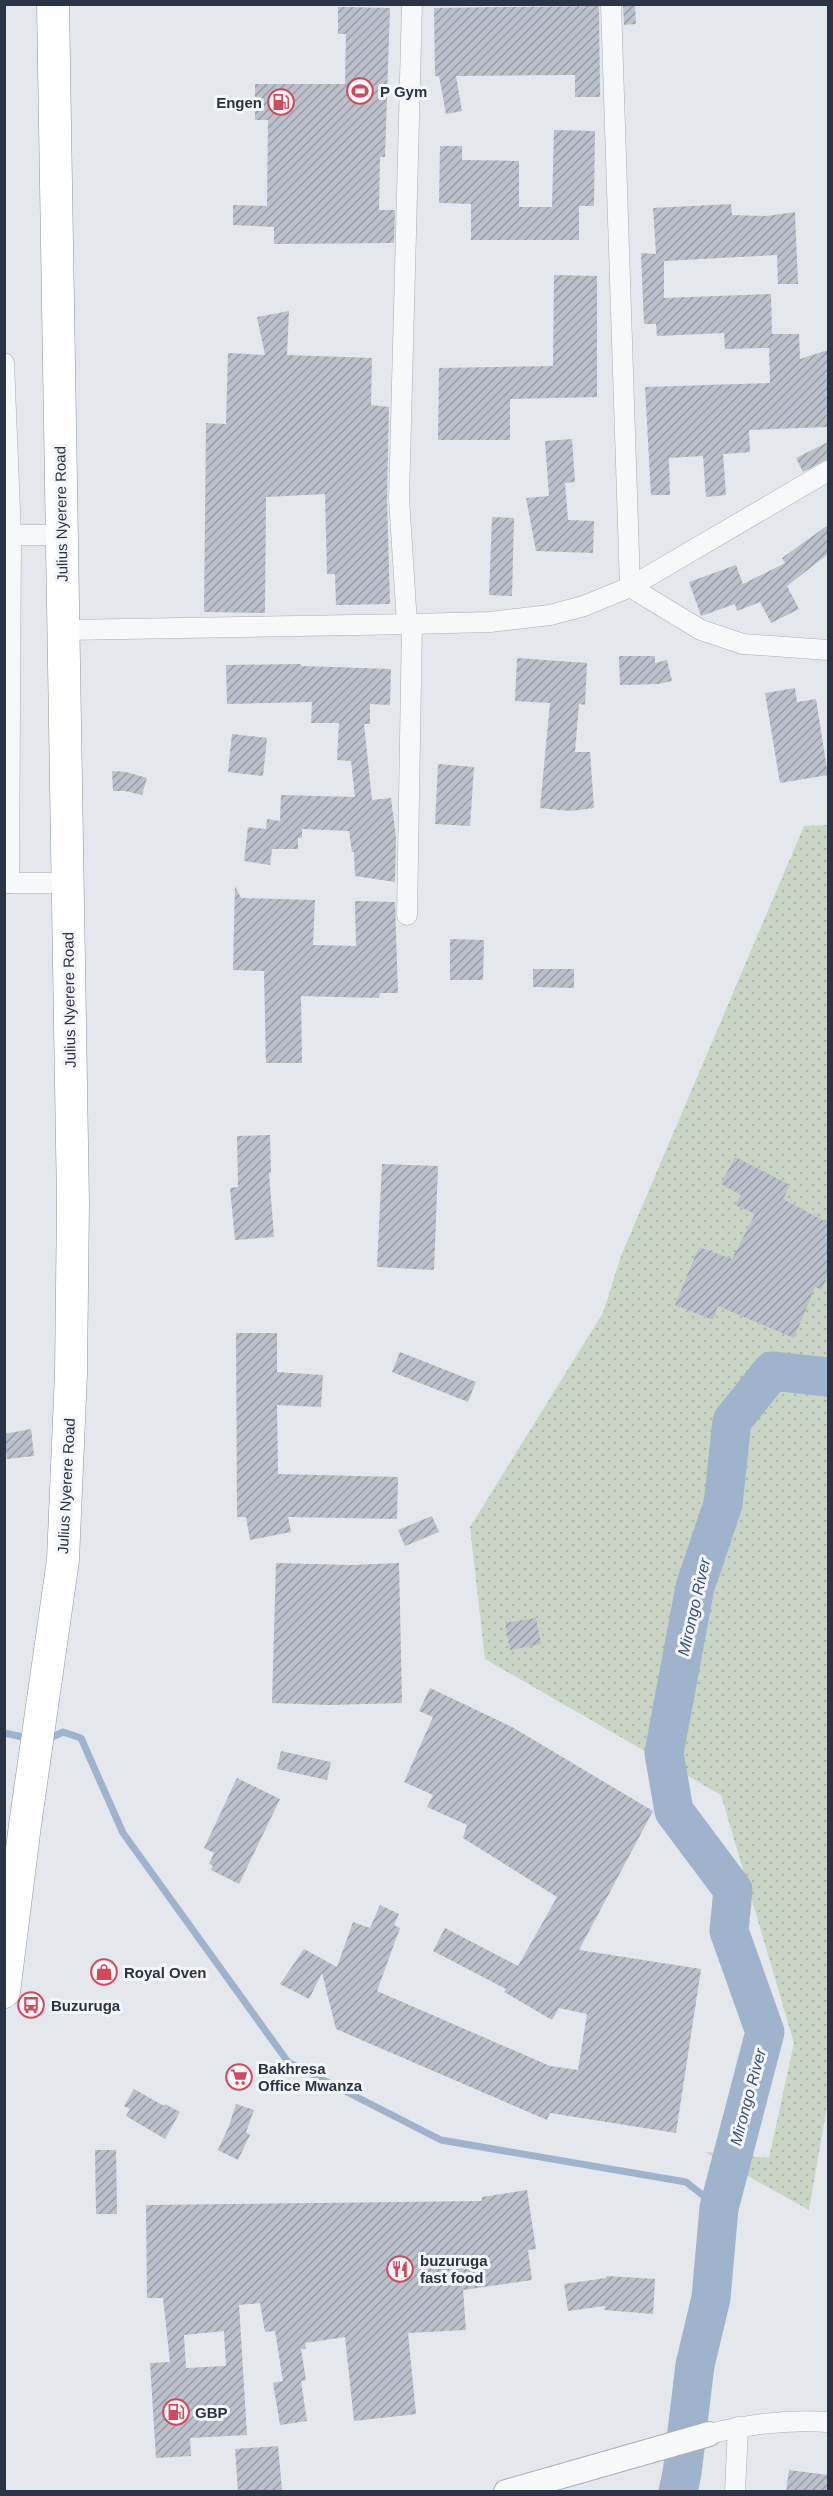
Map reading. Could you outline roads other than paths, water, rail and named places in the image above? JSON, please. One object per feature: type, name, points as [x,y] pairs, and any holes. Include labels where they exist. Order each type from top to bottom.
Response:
[{"type":"highway","name":"Julius Nyerere Road","points":[[4,1992],[63,1560],[71,1373],[73,1203],[53,4]]},
{"type":"street","points":[[407,915],[409,624],[399,498],[412,4]]},
{"type":"street","points":[[611,4],[630,587]]},
{"type":"street","points":[[4,363],[8,535],[7,883],[66,883]]},
{"type":"street","points":[[64,630],[490,622],[550,615],[584,606],[630,587],[828,471]]},
{"type":"street","points":[[8,535],[61,535]]},
{"type":"street","points":[[630,587],[701,630],[743,644],[828,650]]},
{"type":"street","points":[[506,2492],[738,2427],[797,2420],[828,2422]]},
{"type":"street","points":[[735,2492],[738,2427]]},
{"type":"waterway","name":"Mirongo River","points":[[678,2492],[695,2365],[711,2298],[719,2208],[765,2032],[729,1931],[733,1890],[674,1811],[664,1753],[695,1587],[723,1504],[732,1421],[772,1371],[828,1377]]},
{"type":"waterway","points":[[48,1739],[63,1732],[81,1738],[123,1833],[288,2062],[441,2140],[686,2182],[719,2208]]},
{"type":"waterway","points":[[4,1733],[28,1738]]},
{"type":"place","name":"P Gym","points":[[360,91]]},
{"type":"place","name":"Engen","points":[[281,102]]},
{"type":"place","name":"Royal Oven","points":[[104,1972]]},
{"type":"place","name":"Buzuruga","points":[[31,2005]]},
{"type":"place","name":"Bakhresa Office Mwanza","points":[[239,2077]]},
{"type":"place","name":"buzuruga fast food","points":[[400,2269]]},
{"type":"place","name":"GBP","points":[[176,2412]]}]
